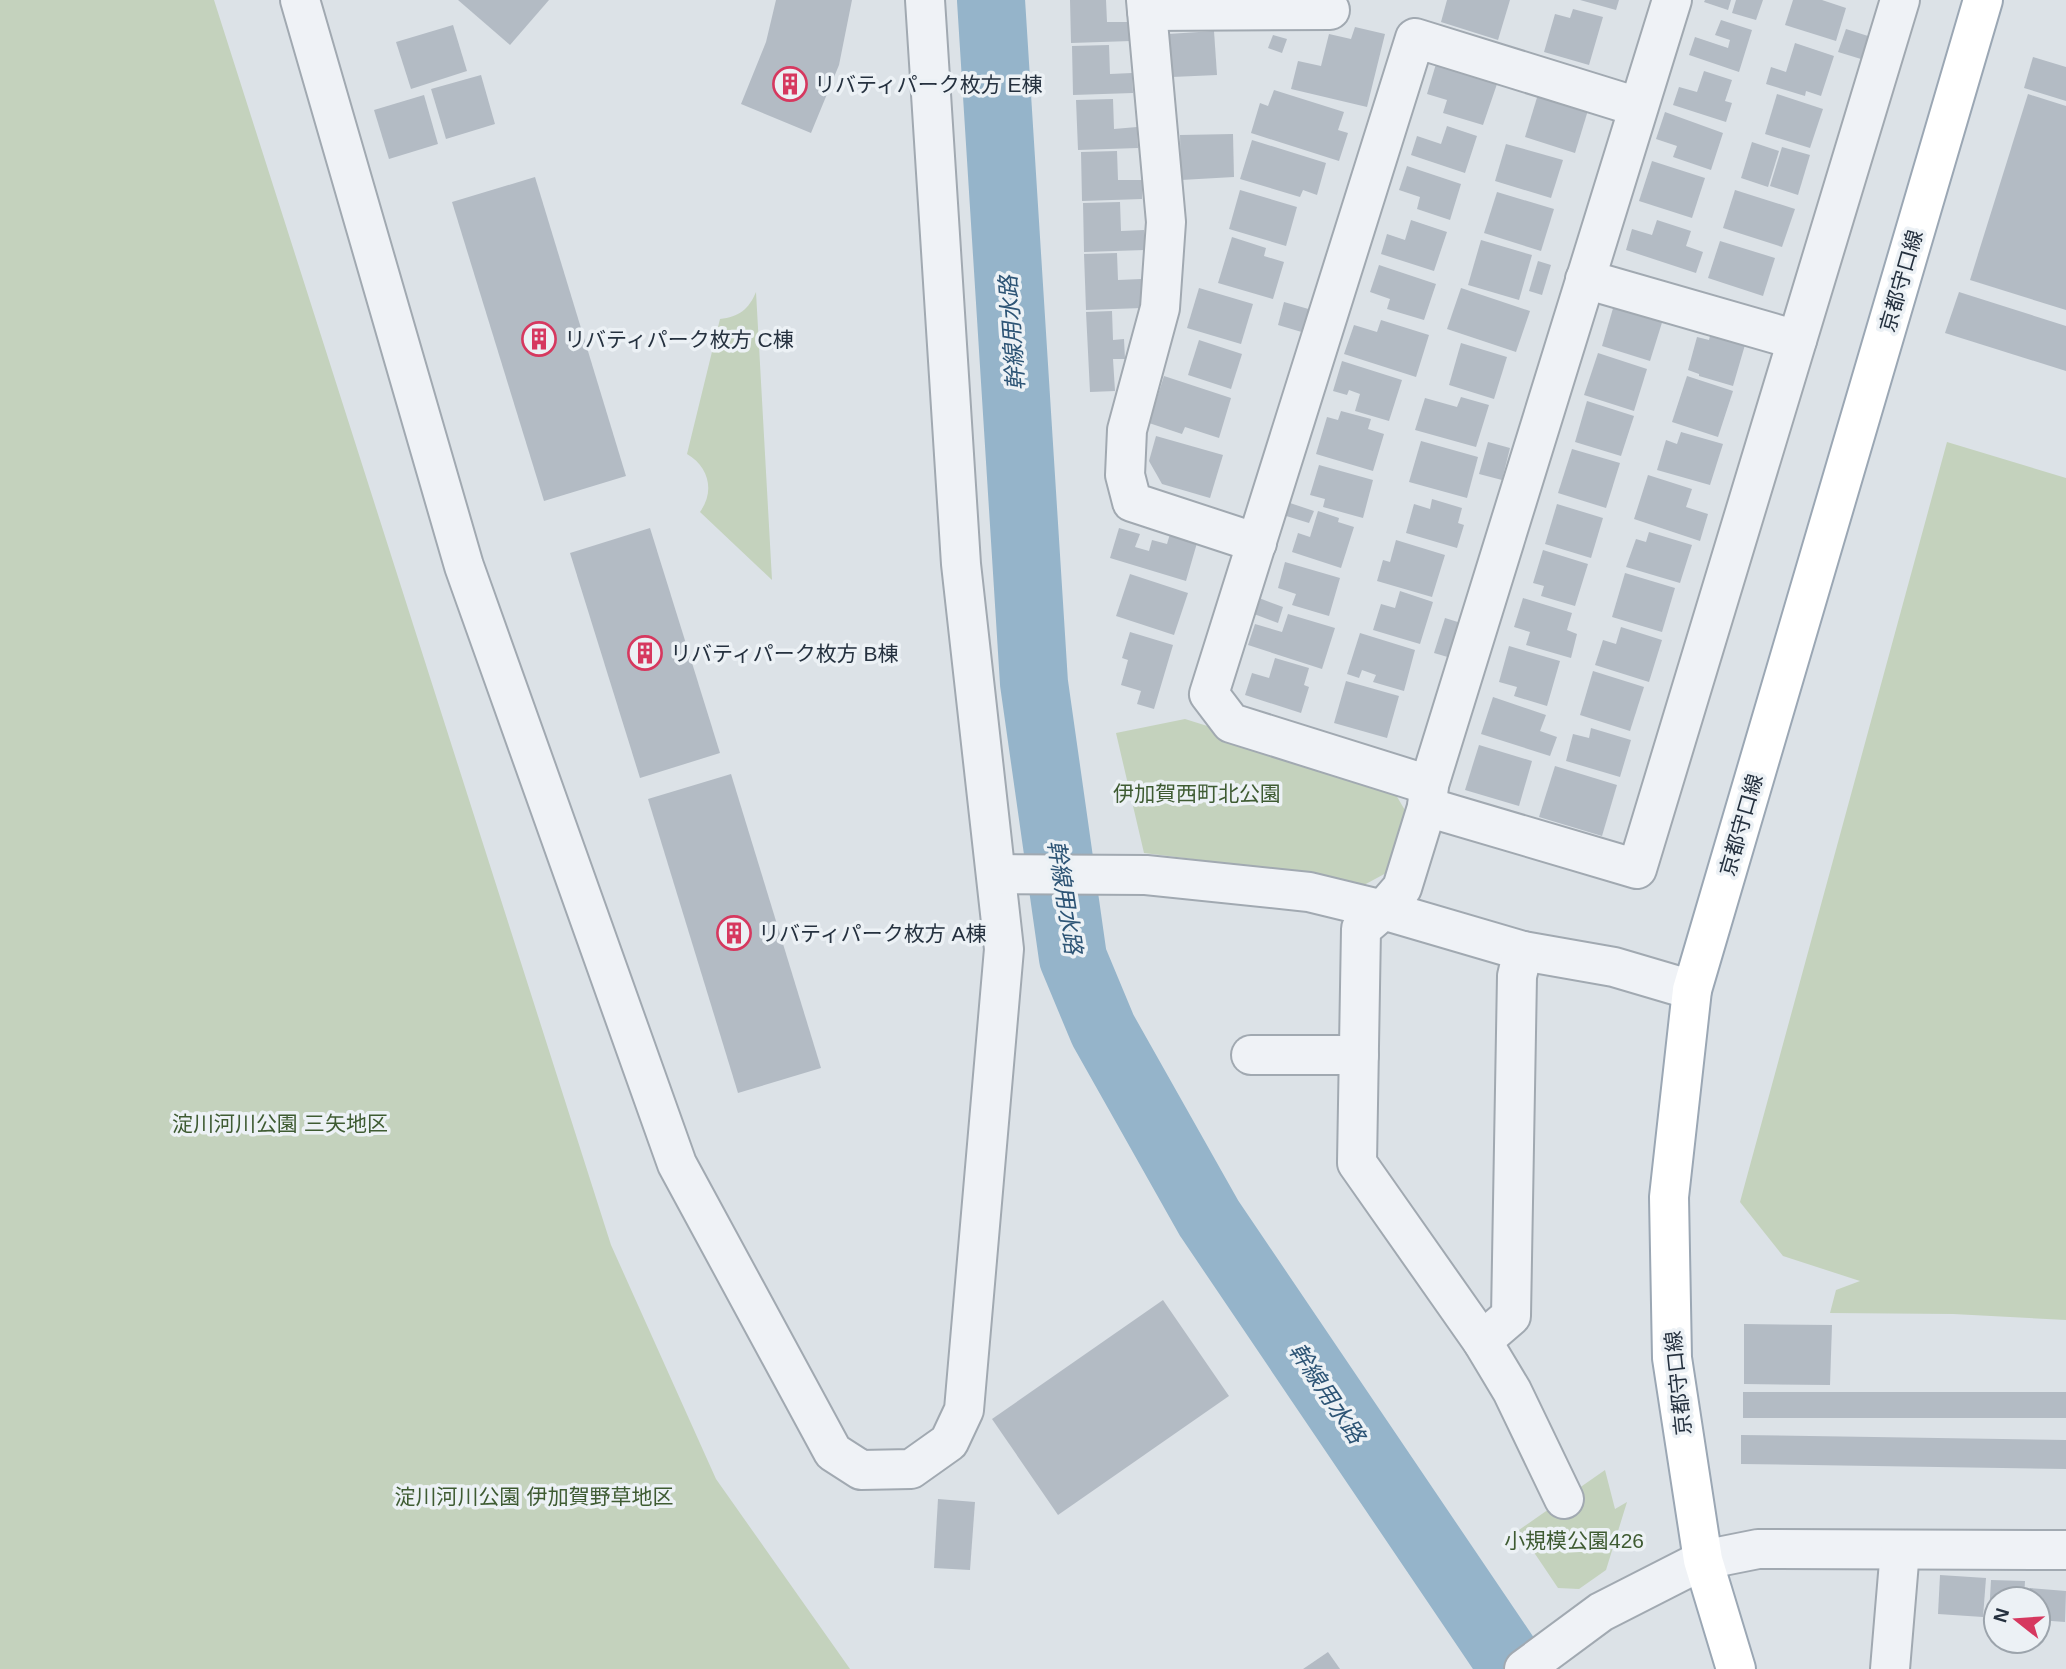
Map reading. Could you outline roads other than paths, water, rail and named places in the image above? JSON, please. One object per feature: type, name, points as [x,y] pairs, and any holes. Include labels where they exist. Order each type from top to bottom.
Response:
[{"type":"main road","name":"京都守口線","points":[[1736,1669],[1703,1560],[1672,1358],[1669,1197],[1692,990],[1983,0]]},
{"type":"street","points":[[300,0],[464,566],[677,1164],[833,1452],[861,1470],[911,1468],[949,1442],[964,1410],[1004,949],[961,564],[925,0]]},
{"type":"street","points":[[1564,1499],[1512,1391],[1482,1341],[1357,1163],[1361,929],[1383,910],[1402,888],[1672,0]]},
{"type":"street","points":[[1638,107],[1415,38],[1209,694],[1231,723],[1637,869],[1900,0]]},
{"type":"street","points":[[1257,543],[1132,502],[1125,475],[1127,430],[1160,309],[1166,222],[1147,6],[1272,5],[1330,10]]},
{"type":"street","points":[[1585,279],[1797,341]]},
{"type":"street","points":[[997,874],[1146,875],[1309,892],[1383,910],[1524,951],[1614,967],[1692,990]]},
{"type":"street","points":[[1482,1341],[1511,1316],[1517,975],[1524,951]]},
{"type":"street","points":[[1251,1055],[1359,1055]]},
{"type":"street","points":[[1524,1669],[1601,1612],[1703,1560],[1758,1549],[2066,1550]]},
{"type":"street","points":[[1890,1669],[1900,1550]]},
{"type":"waterway","name":"幹線用水路","points":[[991,0],[1034,683],[1073,958],[1103,1030],[1209,1218],[1514,1669]]},
{"type":"place","name":"リバティパーク枚方 E棟","points":[[790,84]]},
{"type":"place","name":"リバティパーク枚方 C棟","points":[[539,339]]},
{"type":"place","name":"リバティパーク枚方 B棟","points":[[645,653]]},
{"type":"place","name":"リバティパーク枚方 A棟","points":[[734,933]]},
{"type":"park label","name":"伊加賀西町北公園","points":[[1197,793]]},
{"type":"park label","name":"淀川河川公園 三矢地区","points":[[280,1123]]},
{"type":"park label","name":"淀川河川公園 伊加賀野草地区","points":[[534,1496]]},
{"type":"park label","name":"小規模公園426","points":[[1574,1540]]}]
